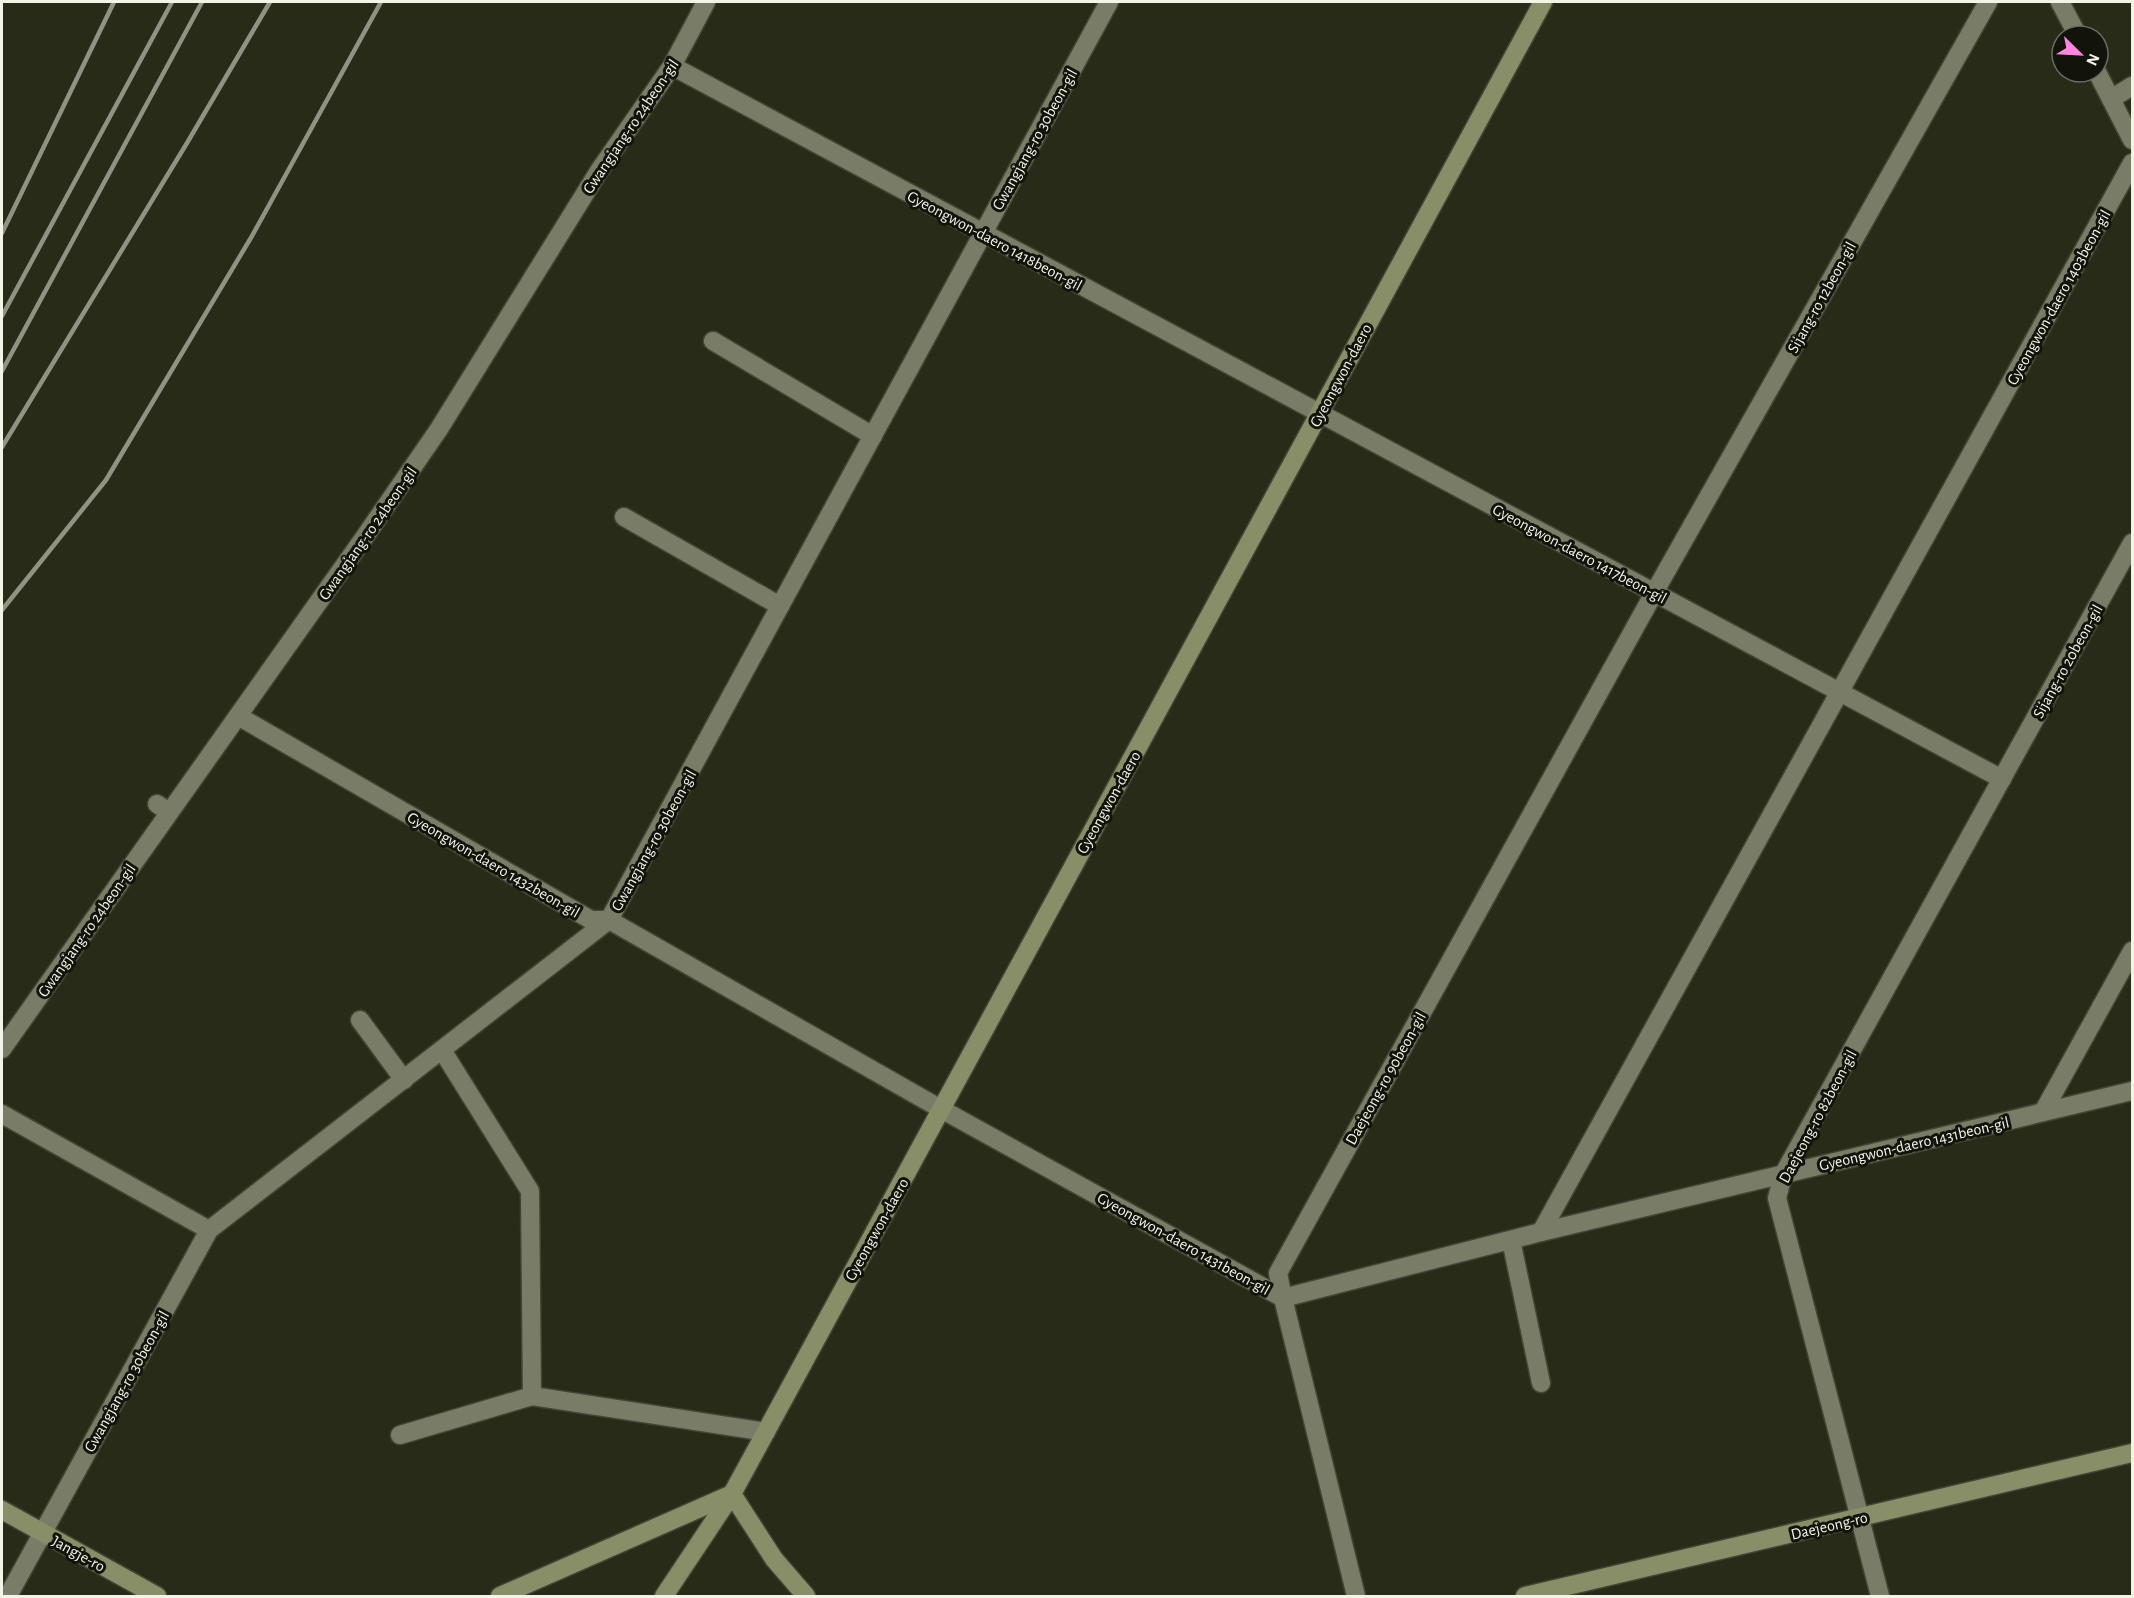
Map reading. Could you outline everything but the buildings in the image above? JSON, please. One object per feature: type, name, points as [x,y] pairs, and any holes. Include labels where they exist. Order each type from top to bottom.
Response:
[{"type":"street","name":"Gyeongwon-daero","points":[[664,1596],[732,1494],[1543,2]]},
{"type":"street","name":"Daejeong-ro","points":[[1526,1596],[2133,1453]]},
{"type":"street","points":[[500,1596],[732,1494],[774,1559],[806,1596]]},
{"type":"street","name":"Jangje-ro","points":[[2,1510],[157,1596]]},
{"type":"lane","name":"Gwangjang-ro 24beon-gil","points":[[2,1049],[163,808],[237,716],[439,429],[599,171],[672,66],[706,2]]},
{"type":"lane","name":"Gwangjang-ro 30beon-gil","points":[[8,1596],[209,1230],[609,920],[1109,2]]},
{"type":"lane","name":"Sijang-ro 12beon-gil","points":[[1654,593],[1988,2]]},
{"type":"lane","points":[[2060,2],[2072,24]]},
{"type":"lane","name":"Gyeongwon-daero 1418beon-gil","points":[[672,66],[1320,413]]},
{"type":"lane","points":[[2103,84],[2133,140]]},
{"type":"lane","points":[[2111,99],[2133,86]]},
{"type":"lane","name":"Gyeongwon-daero 1403beon-gil","points":[[1840,692],[2133,164]]},
{"type":"lane","points":[[713,341],[873,435]]},
{"type":"lane","name":"Gyeongwon-daero 1417beon-gil","points":[[1320,413],[2002,778]]},
{"type":"lane","points":[[624,517],[780,606]]},
{"type":"lane","name":"Sijang-ro 20beon-gil","points":[[2002,778],[2133,543]]},
{"type":"lane","name":"Daejeong-ro 90beon-gil","points":[[1356,1596],[1282,1298],[1278,1273],[1654,593]]},
{"type":"lane","points":[[1541,1232],[1840,692]]},
{"type":"lane","name":"Gyeongwon-daero 1432beon-gil","points":[[237,716],[591,920],[609,920],[941,1109]]},
{"type":"lane","name":"Daejeong-ro 82beon-gil","points":[[1880,1596],[1777,1198],[1783,1174],[2002,778]]},
{"type":"lane","points":[[2043,1112],[2133,951]]},
{"type":"lane","points":[[360,1020],[404,1080]]},
{"type":"lane","points":[[442,1050],[530,1191],[532,1396]]},
{"type":"lane","name":"Gyeongwon-daero 1431beon-gil","points":[[941,1109],[1282,1298],[1541,1232],[2133,1091]]},
{"type":"lane","points":[[2,1114],[209,1230]]},
{"type":"lane","points":[[1511,1240],[1541,1383]]},
{"type":"lane","points":[[400,1435],[532,1396],[766,1432]]},
{"type":"railway","points":[[2,233],[114,2]]},
{"type":"railway","points":[[2,316],[172,2]]},
{"type":"railway","points":[[2,371],[202,2]]},
{"type":"railway","points":[[2,447],[270,2]]},
{"type":"railway","points":[[2,610],[106,480],[252,236],[381,2]]}]
